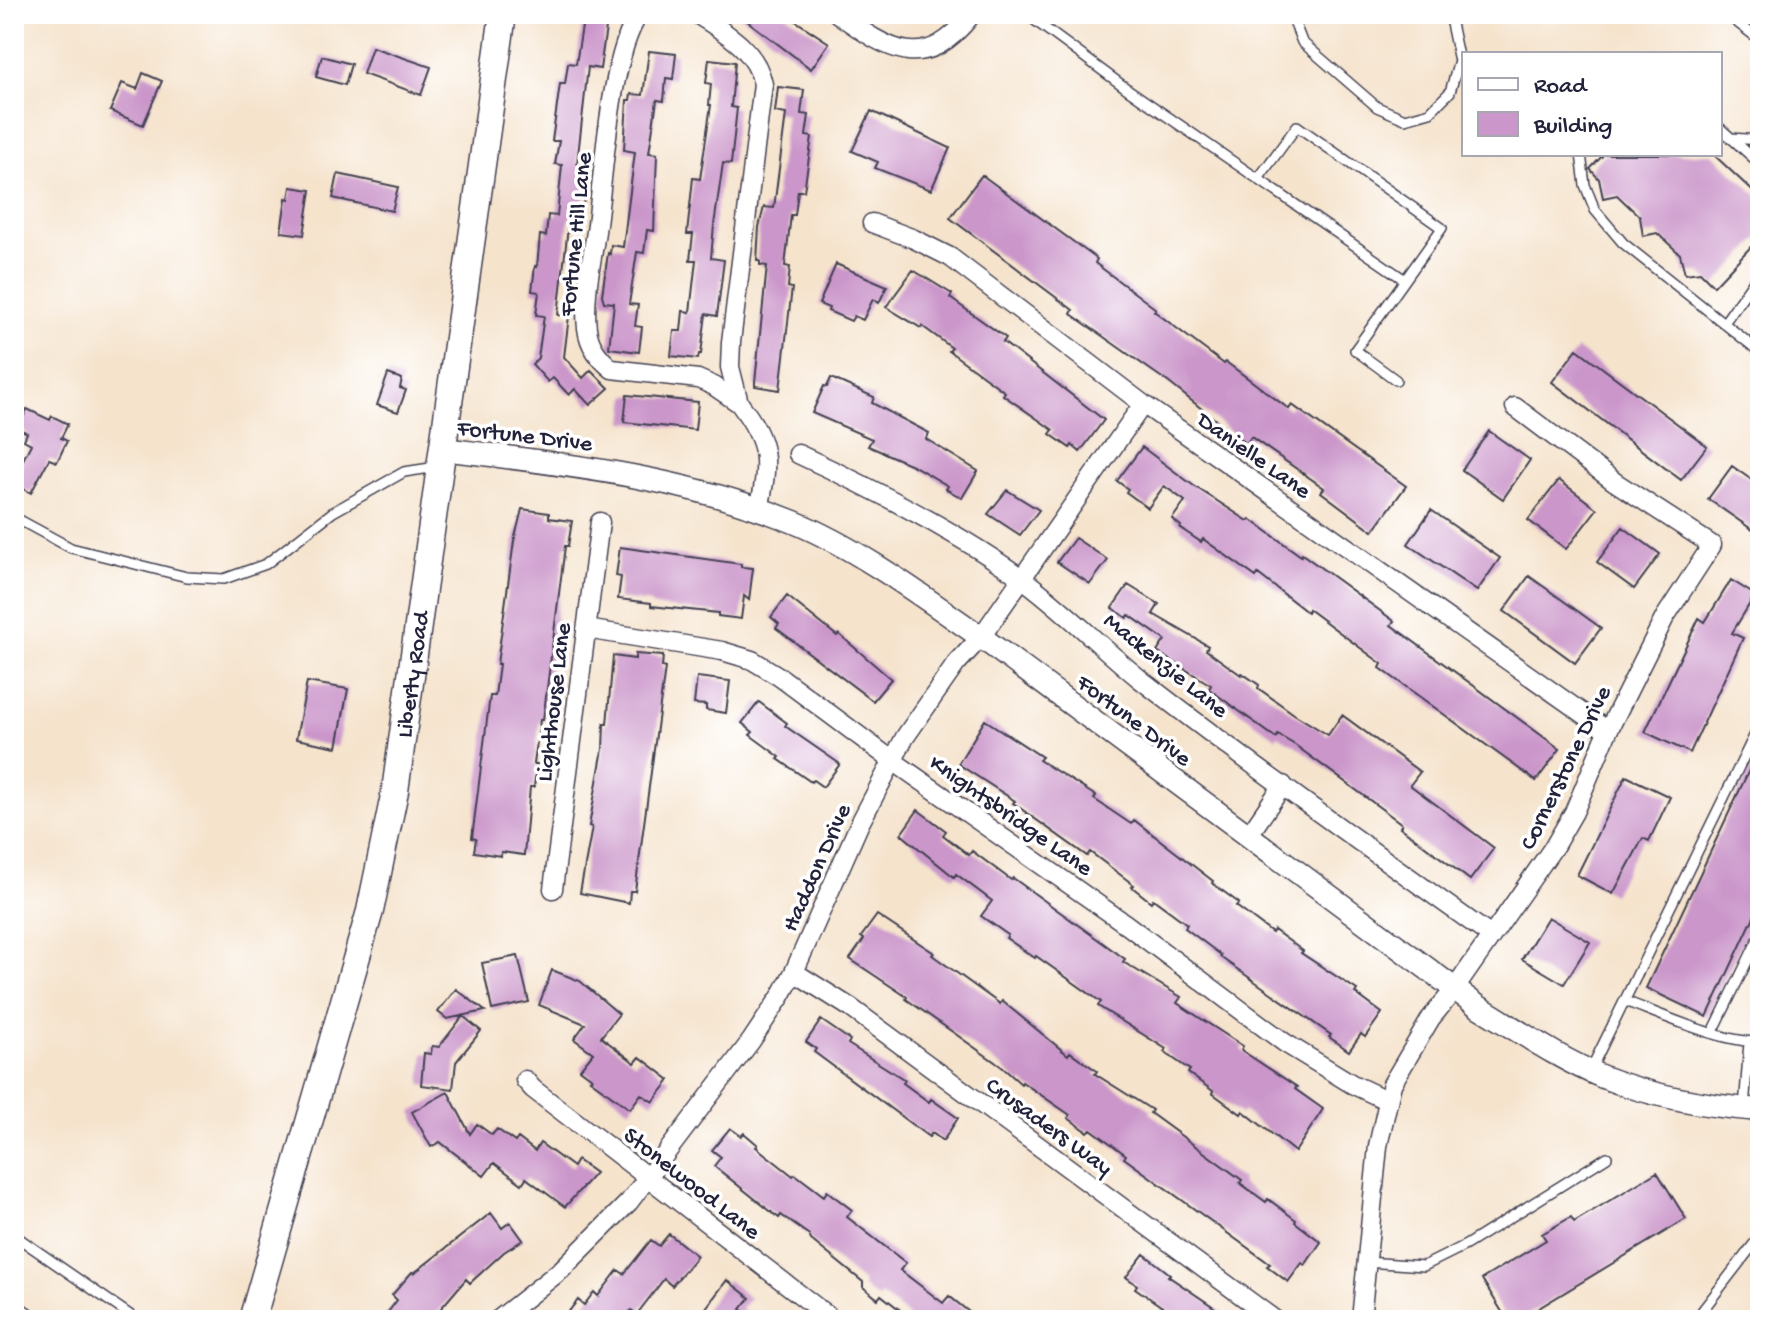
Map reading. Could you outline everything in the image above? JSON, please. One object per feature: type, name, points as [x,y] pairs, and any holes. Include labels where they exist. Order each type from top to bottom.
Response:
[{"type":"main road","name":"Liberty Road","points":[[252,1320],[384,854],[503,14]]},
{"type":"street","name":"Fortune Hill Lane","points":[[639,14],[631,25],[621,57],[613,99],[588,294],[587,328],[592,347],[612,369],[698,379],[739,403]]},
{"type":"street","name":"Fortune Hill Lane","points":[[697,14],[752,55],[760,68],[763,84],[730,367],[739,403],[761,437],[765,479],[759,510]]},
{"type":"street","points":[[838,14],[884,46],[908,52],[928,50],[938,45],[953,35],[972,14]]},
{"type":"street","name":"Danielle Lane","points":[[872,223],[950,257],[1143,404],[1608,731]]},
{"type":"street","name":"Haddon Drive","points":[[498,1320],[561,1270],[609,1225],[751,1041],[794,972],[859,825],[905,737],[931,698],[981,637],[1143,404]]},
{"type":"street","name":"Cornerstone Drive","points":[[1361,1320],[1376,1157],[1386,1100],[1392,1084],[1423,1031],[1532,881],[1561,834],[1665,617],[1712,545],[1615,482],[1515,407]]},
{"type":"street","name":"Mackenzie Lane","points":[[798,454],[953,535],[1022,578],[1139,678],[1491,936]]},
{"type":"street","name":"Fortune Drive","points":[[441,458],[640,476],[701,490],[796,523],[904,585],[981,637],[1454,990],[1537,1042],[1590,1071],[1644,1091],[1683,1102],[1752,1110]]},
{"type":"street","name":"Lighthouse Lane","points":[[553,889],[600,522]]},
{"type":"street","name":"Knightsbridge Lane","points":[[586,629],[722,651],[752,660],[1111,913],[1285,1043],[1339,1077],[1386,1100]]},
{"type":"street","points":[[1248,836],[1283,785]]},
{"type":"street","name":"Crusaders Way","points":[[794,972],[851,1008],[1275,1320]]},
{"type":"street","name":"Stonewood Lane","points":[[525,1080],[649,1176],[812,1314],[833,1320]]},
{"type":"lane","points":[[1026,14],[1405,280]]},
{"type":"lane","points":[[1291,14],[1302,42],[1377,107],[1405,119],[1430,112],[1450,92],[1459,61],[1449,14]]},
{"type":"lane","points":[[1726,14],[1760,40]]},
{"type":"lane","points":[[1258,179],[1297,126],[1442,228],[1355,350],[1396,380]]},
{"type":"lane","points":[[1722,130],[1760,164]]},
{"type":"lane","points":[[1731,138],[1760,140]]},
{"type":"lane","points":[[1581,156],[1585,185],[1595,210],[1623,243],[1760,352]]},
{"type":"lane","points":[[1724,323],[1760,272]]},
{"type":"lane","points":[[14,517],[71,548],[187,577],[224,579],[266,564],[333,512],[404,472],[441,458]]},
{"type":"lane","points":[[1590,1071],[1760,724]]},
{"type":"lane","points":[[1713,1032],[1760,935]]},
{"type":"lane","points":[[1625,1001],[1713,1032],[1755,1042],[1752,1110]]},
{"type":"lane","points":[[1366,1262],[1424,1266],[1466,1245],[1607,1157]]},
{"type":"lane","points":[[14,1235],[137,1320]]},
{"type":"lane","points":[[1713,1320],[1702,1311],[1760,1236]]},
{"type":"lane","points":[[14,1303],[39,1320]]},
{"type":"building","points":[[584,14],[608,14],[600,69],[588,67],[577,164],[589,165],[581,219],[569,218],[558,315],[569,316],[564,357],[583,378],[591,370],[609,388],[590,405],[575,389],[569,395],[553,378],[548,382],[532,364],[538,358],[544,316],[536,315],[539,292],[532,291],[540,235],[546,236],[548,215],[557,216],[562,165],[555,164],[559,141],[552,141],[560,84],[565,84],[568,63],[576,64]]},
{"type":"building","points":[[738,14],[785,14],[829,43],[811,69]]},
{"type":"building","points":[[372,47],[431,67],[421,95],[363,74]]},
{"type":"building","points":[[649,51],[676,54],[673,79],[666,78],[664,101],[657,100],[649,153],[657,154],[654,231],[647,230],[644,253],[637,252],[629,304],[638,305],[635,326],[642,327],[639,352],[609,348],[614,303],[604,302],[602,295],[611,245],[623,247],[635,152],[624,150],[627,100],[630,100],[631,94],[643,95]]},
{"type":"building","points":[[322,56],[351,64],[345,85],[316,77]]},
{"type":"building","points":[[709,59],[735,62],[731,107],[737,108],[731,164],[723,163],[714,225],[711,258],[724,260],[717,316],[706,314],[698,359],[671,356],[674,331],[681,331],[683,311],[690,312],[696,260],[690,260],[693,234],[687,234],[693,178],[700,179],[711,105],[711,84],[706,83]]},
{"type":"building","points":[[143,73],[162,81],[143,125],[110,111],[122,83],[137,89]]},
{"type":"building","points":[[778,87],[804,90],[801,114],[809,115],[806,136],[812,137],[804,191],[798,191],[795,215],[791,215],[785,266],[790,267],[788,287],[792,288],[780,390],[755,386],[767,266],[757,261],[759,227],[764,207],[774,208],[786,114],[775,112]]},
{"type":"building","points":[[871,111],[950,148],[931,190],[875,168],[878,162],[852,151]]},
{"type":"building","points":[[1602,156],[1715,156],[1760,198],[1760,237],[1714,286],[1700,272],[1685,274],[1680,254],[1657,233],[1643,236],[1640,217],[1617,195],[1603,198],[1599,179],[1590,169]]},
{"type":"building","points":[[338,174],[398,187],[392,211],[333,198]]},
{"type":"building","points":[[982,175],[1097,259],[1095,263],[1224,364],[1226,362],[1289,409],[1292,405],[1406,486],[1373,531],[1321,492],[1324,488],[1251,437],[1246,444],[1168,382],[1071,314],[1073,310],[950,218]]},
{"type":"building","points":[[291,187],[311,190],[304,235],[281,232],[286,198],[289,199]]},
{"type":"building","points":[[836,264],[887,286],[879,303],[873,299],[863,320],[854,316],[851,321],[819,304]]},
{"type":"building","points":[[913,270],[952,294],[950,298],[1006,338],[1003,342],[1104,420],[1080,452],[1050,434],[1053,430],[1003,395],[1005,392],[949,351],[952,348],[922,326],[886,307]]},
{"type":"building","points":[[1577,349],[1707,446],[1681,480],[1552,382]]},
{"type":"building","points":[[388,374],[402,379],[400,388],[406,390],[398,412],[377,405]]},
{"type":"building","points":[[831,378],[874,397],[872,403],[929,433],[926,439],[978,471],[962,498],[914,466],[868,446],[872,439],[812,413]]},
{"type":"building","points":[[627,395],[698,402],[695,430],[624,422]]},
{"type":"building","points":[[27,409],[50,420],[52,416],[68,424],[61,438],[67,441],[57,462],[49,459],[31,493],[14,484],[31,444],[24,440],[27,433],[18,428]]},
{"type":"building","points":[[1489,431],[1530,460],[1503,499],[1462,470]]},
{"type":"building","points":[[1142,447],[1194,486],[1302,554],[1394,621],[1391,625],[1560,749],[1536,781],[1380,668],[1382,664],[1308,609],[1307,612],[1258,574],[1256,577],[1203,539],[1201,542],[1180,528],[1172,519],[1185,501],[1164,486],[1148,508],[1126,492],[1128,489],[1117,481]]},
{"type":"building","points":[[1732,466],[1760,486],[1760,535],[1708,499]]},
{"type":"building","points":[[1559,480],[1597,509],[1566,549],[1528,520]]},
{"type":"building","points":[[1007,490],[1039,510],[1020,535],[988,514]]},
{"type":"building","points":[[522,509],[549,513],[549,518],[572,521],[568,546],[565,546],[543,720],[540,720],[534,787],[530,787],[524,855],[501,852],[501,856],[474,852],[476,839],[472,838],[490,696],[495,696],[514,541]]},
{"type":"building","points":[[1431,510],[1500,558],[1477,591],[1408,544]]},
{"type":"building","points":[[1623,527],[1660,554],[1634,589],[1597,562]]},
{"type":"building","points":[[1075,538],[1108,560],[1090,584],[1057,562]]},
{"type":"building","points":[[620,547],[753,568],[749,600],[744,596],[741,619],[618,599],[621,577],[616,576]]},
{"type":"building","points":[[1529,576],[1601,628],[1575,663],[1504,611]]},
{"type":"building","points":[[1731,580],[1755,595],[1732,633],[1743,638],[1690,753],[1645,732],[1699,618],[1705,622]]},
{"type":"building","points":[[1128,585],[1159,604],[1153,614],[1208,646],[1206,650],[1259,685],[1258,688],[1294,714],[1328,735],[1342,715],[1420,772],[1410,785],[1494,848],[1470,880],[1400,827],[1402,824],[1295,745],[1278,735],[1276,738],[1209,689],[1211,685],[1157,652],[1165,640],[1129,615],[1127,618],[1112,608]]},
{"type":"building","points":[[787,596],[837,636],[839,634],[891,679],[873,701],[776,628],[779,624],[771,617]]},
{"type":"building","points":[[635,654],[663,656],[662,667],[665,668],[635,891],[630,891],[629,903],[580,893],[592,827],[589,826],[603,749],[604,724],[607,724],[613,656],[635,659]]},
{"type":"building","points":[[697,677],[730,681],[726,713],[706,710],[706,705],[694,704]]},
{"type":"building","points":[[307,682],[348,689],[337,747],[296,739]]},
{"type":"building","points":[[759,702],[787,723],[785,726],[840,764],[823,787],[778,759],[780,757],[750,735],[753,732],[742,723]]},
{"type":"building","points":[[985,720],[1042,757],[1039,760],[1096,796],[1094,799],[1131,824],[1134,820],[1213,881],[1239,903],[1236,906],[1357,990],[1355,993],[1382,1013],[1365,1037],[1361,1034],[1349,1051],[1220,957],[1185,928],[1187,924],[1153,899],[1151,902],[1090,852],[1087,856],[1013,803],[1015,801],[958,764]]},
{"type":"building","points":[[1760,747],[1760,904],[1707,1017],[1646,988]]},
{"type":"building","points":[[1626,776],[1670,797],[1649,841],[1643,838],[1613,894],[1577,875]]},
{"type":"building","points":[[918,810],[946,831],[943,835],[969,855],[972,851],[1011,880],[1013,878],[1125,959],[1123,962],[1181,997],[1177,1003],[1243,1046],[1241,1050],[1297,1087],[1295,1089],[1323,1109],[1295,1152],[1243,1111],[1241,1114],[1212,1093],[1188,1073],[1190,1070],[1164,1052],[1166,1049],[1098,1006],[1101,1002],[1006,938],[1008,935],[981,916],[992,901],[956,874],[954,877],[901,834]]},
{"type":"building","points":[[877,915],[934,953],[932,955],[1000,1004],[1002,1001],[1068,1055],[1070,1052],[1097,1071],[1095,1074],[1152,1110],[1150,1113],[1242,1180],[1240,1183],[1296,1220],[1321,1242],[1305,1265],[1302,1263],[1288,1282],[1267,1266],[1270,1264],[1124,1158],[1126,1155],[1091,1129],[1088,1132],[1068,1118],[1070,1115],[1021,1084],[907,997],[850,959]]},
{"type":"building","points":[[1548,917],[1590,942],[1564,984],[1522,959]]},
{"type":"building","points":[[518,956],[529,1002],[492,1010],[482,963]]},
{"type":"building","points":[[552,970],[580,981],[619,1014],[601,1037],[635,1063],[640,1057],[670,1080],[653,1102],[641,1094],[630,1109],[580,1069],[593,1053],[574,1039],[585,1024],[539,1005]]},
{"type":"building","points":[[456,989],[485,1011],[447,1019],[438,1012]]},
{"type":"building","points":[[463,1016],[481,1031],[456,1062],[453,1089],[421,1085],[424,1053],[431,1054],[432,1046],[439,1047]]},
{"type":"building","points":[[821,1020],[850,1040],[848,1044],[905,1080],[903,1083],[929,1102],[931,1099],[958,1118],[943,1141],[932,1133],[929,1137],[814,1052],[816,1049],[806,1042]]},
{"type":"building","points":[[448,1092],[470,1134],[477,1124],[492,1135],[497,1129],[515,1142],[518,1138],[535,1151],[540,1143],[573,1167],[577,1160],[595,1173],[565,1207],[526,1178],[522,1184],[494,1163],[484,1176],[440,1142],[431,1147],[412,1112]]},
{"type":"building","points":[[730,1128],[741,1136],[744,1133],[758,1145],[756,1147],[793,1176],[795,1174],[824,1196],[827,1191],[852,1210],[847,1217],[906,1263],[900,1270],[943,1303],[949,1296],[979,1320],[913,1320],[881,1295],[878,1299],[809,1235],[781,1215],[779,1218],[714,1166],[721,1157],[712,1150]]},
{"type":"building","points":[[1657,1172],[1686,1219],[1519,1320],[1507,1320],[1482,1279],[1546,1240],[1542,1234],[1571,1217],[1574,1222]]},
{"type":"building","points":[[491,1213],[502,1228],[510,1222],[523,1240],[504,1252],[470,1283],[466,1279],[431,1320],[382,1320],[397,1300],[392,1295],[412,1272]]},
{"type":"building","points":[[669,1234],[697,1256],[672,1286],[664,1279],[637,1314],[631,1310],[623,1320],[562,1320],[578,1300],[584,1305],[594,1292],[598,1296],[618,1270],[624,1274],[651,1240],[659,1246]]},
{"type":"building","points":[[1144,1254],[1170,1274],[1168,1276],[1233,1320],[1181,1320],[1135,1288],[1137,1285],[1126,1277]]},
{"type":"building","points":[[727,1280],[750,1298],[741,1309],[754,1320],[697,1320]]}]
